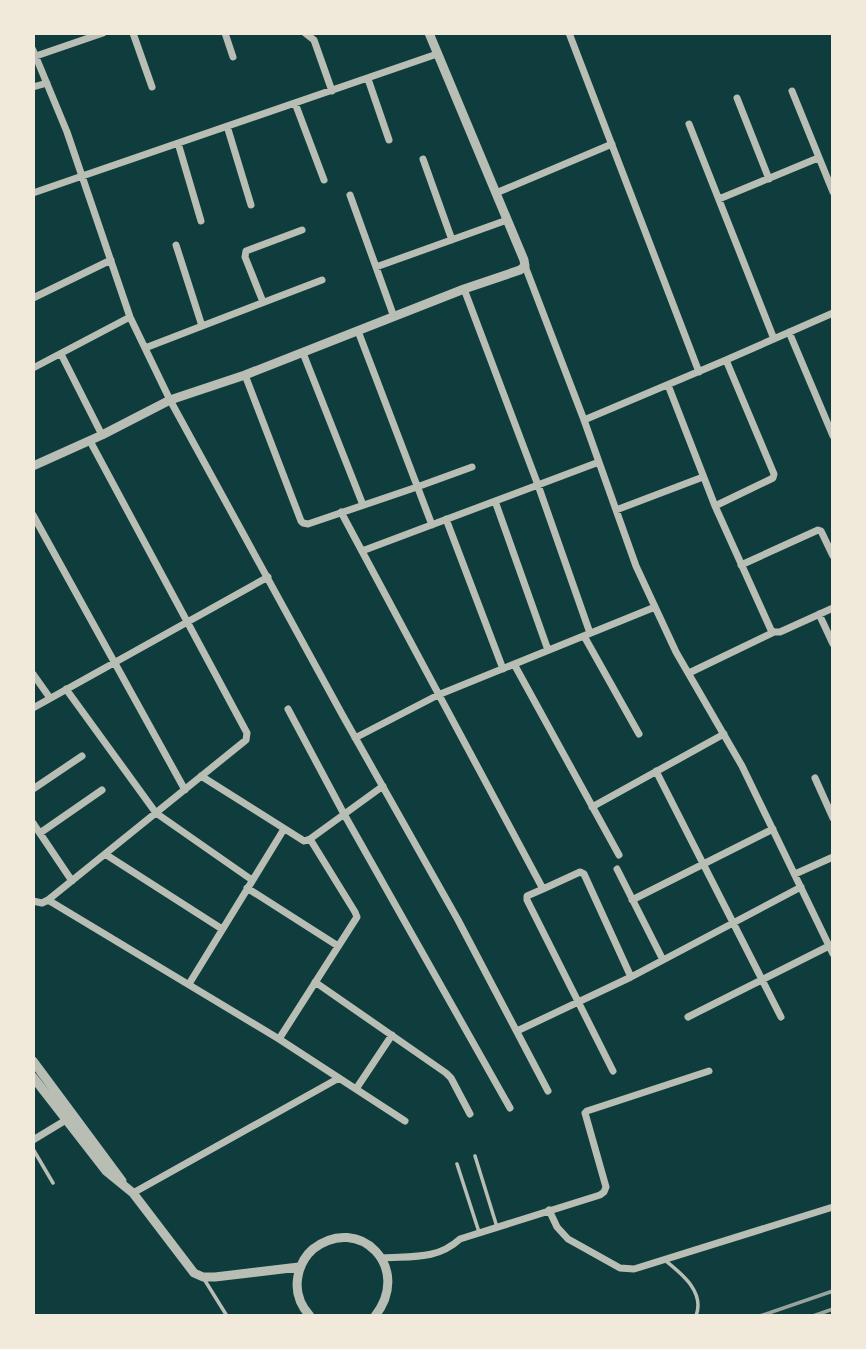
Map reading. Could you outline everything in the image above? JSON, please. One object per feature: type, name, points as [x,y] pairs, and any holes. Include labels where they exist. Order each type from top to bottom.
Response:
[{"type":"street","points":[[103,33],[34,53],[67,132],[130,317],[170,401],[458,920],[548,1091]]},
{"type":"street","points":[[133,33],[152,88]]},
{"type":"street","points":[[225,33],[233,57]]},
{"type":"street","points":[[304,33],[314,40],[332,91]]},
{"type":"street","points":[[429,33],[524,260],[636,566],[676,652],[742,766],[833,954]]},
{"type":"street","points":[[569,33],[699,372]]},
{"type":"street","points":[[33,193],[438,54]]},
{"type":"street","points":[[368,79],[389,140]]},
{"type":"street","points":[[33,87],[47,83]]},
{"type":"street","points":[[792,92],[833,192]]},
{"type":"street","points":[[737,98],[769,179]]},
{"type":"street","points":[[295,103],[324,180]]},
{"type":"street","points":[[689,124],[774,339]]},
{"type":"street","points":[[227,126],[251,205]]},
{"type":"street","points":[[178,143],[201,221]]},
{"type":"street","points":[[496,193],[612,144]]},
{"type":"street","points":[[719,200],[818,158]]},
{"type":"street","points":[[423,159],[452,240]]},
{"type":"street","points":[[350,195],[394,317]]},
{"type":"street","points":[[376,267],[508,220]]},
{"type":"street","points":[[263,302],[246,251],[302,230]]},
{"type":"street","points":[[176,245],[202,326]]},
{"type":"street","points":[[33,298],[111,260]]},
{"type":"street","points":[[34,465],[90,441],[170,401],[245,375],[525,266]]},
{"type":"street","points":[[145,348],[322,280]]},
{"type":"street","points":[[464,289],[538,485],[587,634],[639,734]]},
{"type":"street","points":[[584,420],[833,313]]},
{"type":"street","points":[[34,364],[61,354],[130,317]]},
{"type":"street","points":[[358,331],[432,525]]},
{"type":"street","points":[[789,332],[833,436]]},
{"type":"street","points":[[303,352],[363,505]]},
{"type":"street","points":[[61,354],[102,435]]},
{"type":"street","points":[[715,506],[774,478],[726,360]]},
{"type":"street","points":[[245,375],[303,523],[308,524],[472,467]]},
{"type":"street","points":[[668,385],[715,506],[774,632]]},
{"type":"street","points":[[33,901],[42,903],[48,900],[248,736],[90,441]]},
{"type":"street","points":[[362,551],[599,462]]},
{"type":"street","points":[[616,510],[703,477]]},
{"type":"street","points":[[495,501],[548,650]]},
{"type":"street","points":[[341,512],[543,889]]},
{"type":"street","points":[[33,515],[185,790]]},
{"type":"street","points":[[446,519],[503,669]]},
{"type":"street","points":[[741,565],[818,530],[833,556]]},
{"type":"street","points":[[33,708],[268,577]]},
{"type":"street","points":[[355,738],[438,695],[655,607]]},
{"type":"street","points":[[689,673],[774,632],[780,632],[833,608]]},
{"type":"street","points":[[819,614],[833,644]]},
{"type":"street","points":[[514,664],[619,855]]},
{"type":"street","points":[[33,674],[50,698]]},
{"type":"street","points":[[66,689],[156,813],[252,880]]},
{"type":"street","points":[[288,709],[344,814],[510,1108]]},
{"type":"street","points":[[592,807],[723,734]]},
{"type":"street","points":[[33,789],[82,756]]},
{"type":"street","points":[[656,771],[781,1017]]},
{"type":"street","points":[[201,776],[304,841],[383,786]]},
{"type":"street","points":[[815,778],[833,818]]},
{"type":"street","points":[[40,833],[102,790]]},
{"type":"street","points":[[33,823],[72,881]]},
{"type":"street","points":[[188,984],[284,829]]},
{"type":"street","points":[[632,900],[773,829]]},
{"type":"street","points":[[279,1039],[356,920],[355,912],[310,839]]},
{"type":"street","points":[[105,854],[222,929]]},
{"type":"street","points":[[795,873],[833,857]]},
{"type":"street","points":[[617,869],[663,960]]},
{"type":"street","points":[[613,1071],[527,896],[580,872],[584,874],[631,977]]},
{"type":"street","points":[[517,1031],[631,977],[801,887]]},
{"type":"street","points":[[247,888],[338,946]]},
{"type":"street","points":[[48,900],[279,1039],[405,1121]]},
{"type":"street","points":[[688,1017],[829,946]]},
{"type":"street","points":[[315,982],[440,1068],[451,1078],[470,1114]]},
{"type":"street","points":[[356,1089],[392,1035]]},
{"type":"street","points":[[33,1061],[124,1184]]},
{"type":"street","points":[[382,1258],[436,1254],[450,1248],[460,1239],[600,1195],[606,1187],[585,1113],[709,1071]]},
{"type":"street","points":[[33,1077],[106,1171],[133,1193],[194,1273],[203,1277],[215,1277],[299,1267]]},
{"type":"street","points":[[133,1193],[339,1078]]},
{"type":"street","points":[[33,1140],[66,1119]]},
{"type":"street","points":[[549,1210],[557,1227],[568,1239],[620,1268],[634,1269],[833,1206]]},
{"type":"street","points":[[310,1316],[300,1300],[297,1284],[299,1267],[315,1247],[338,1237],[355,1239],[370,1246],[382,1258],[388,1273],[389,1290],[384,1305],[375,1316]]},
{"type":"lane","points":[[33,1149],[53,1184]]},
{"type":"lane","points":[[475,1156],[497,1227]]},
{"type":"lane","points":[[457,1164],[479,1233]]},
{"type":"lane","points":[[664,1260],[684,1275],[693,1287],[698,1308],[696,1316]]},
{"type":"lane","points":[[203,1277],[226,1316]]},
{"type":"railway","points":[[760,1316],[833,1291]]},
{"type":"railway","points":[[813,1316],[833,1309]]}]
